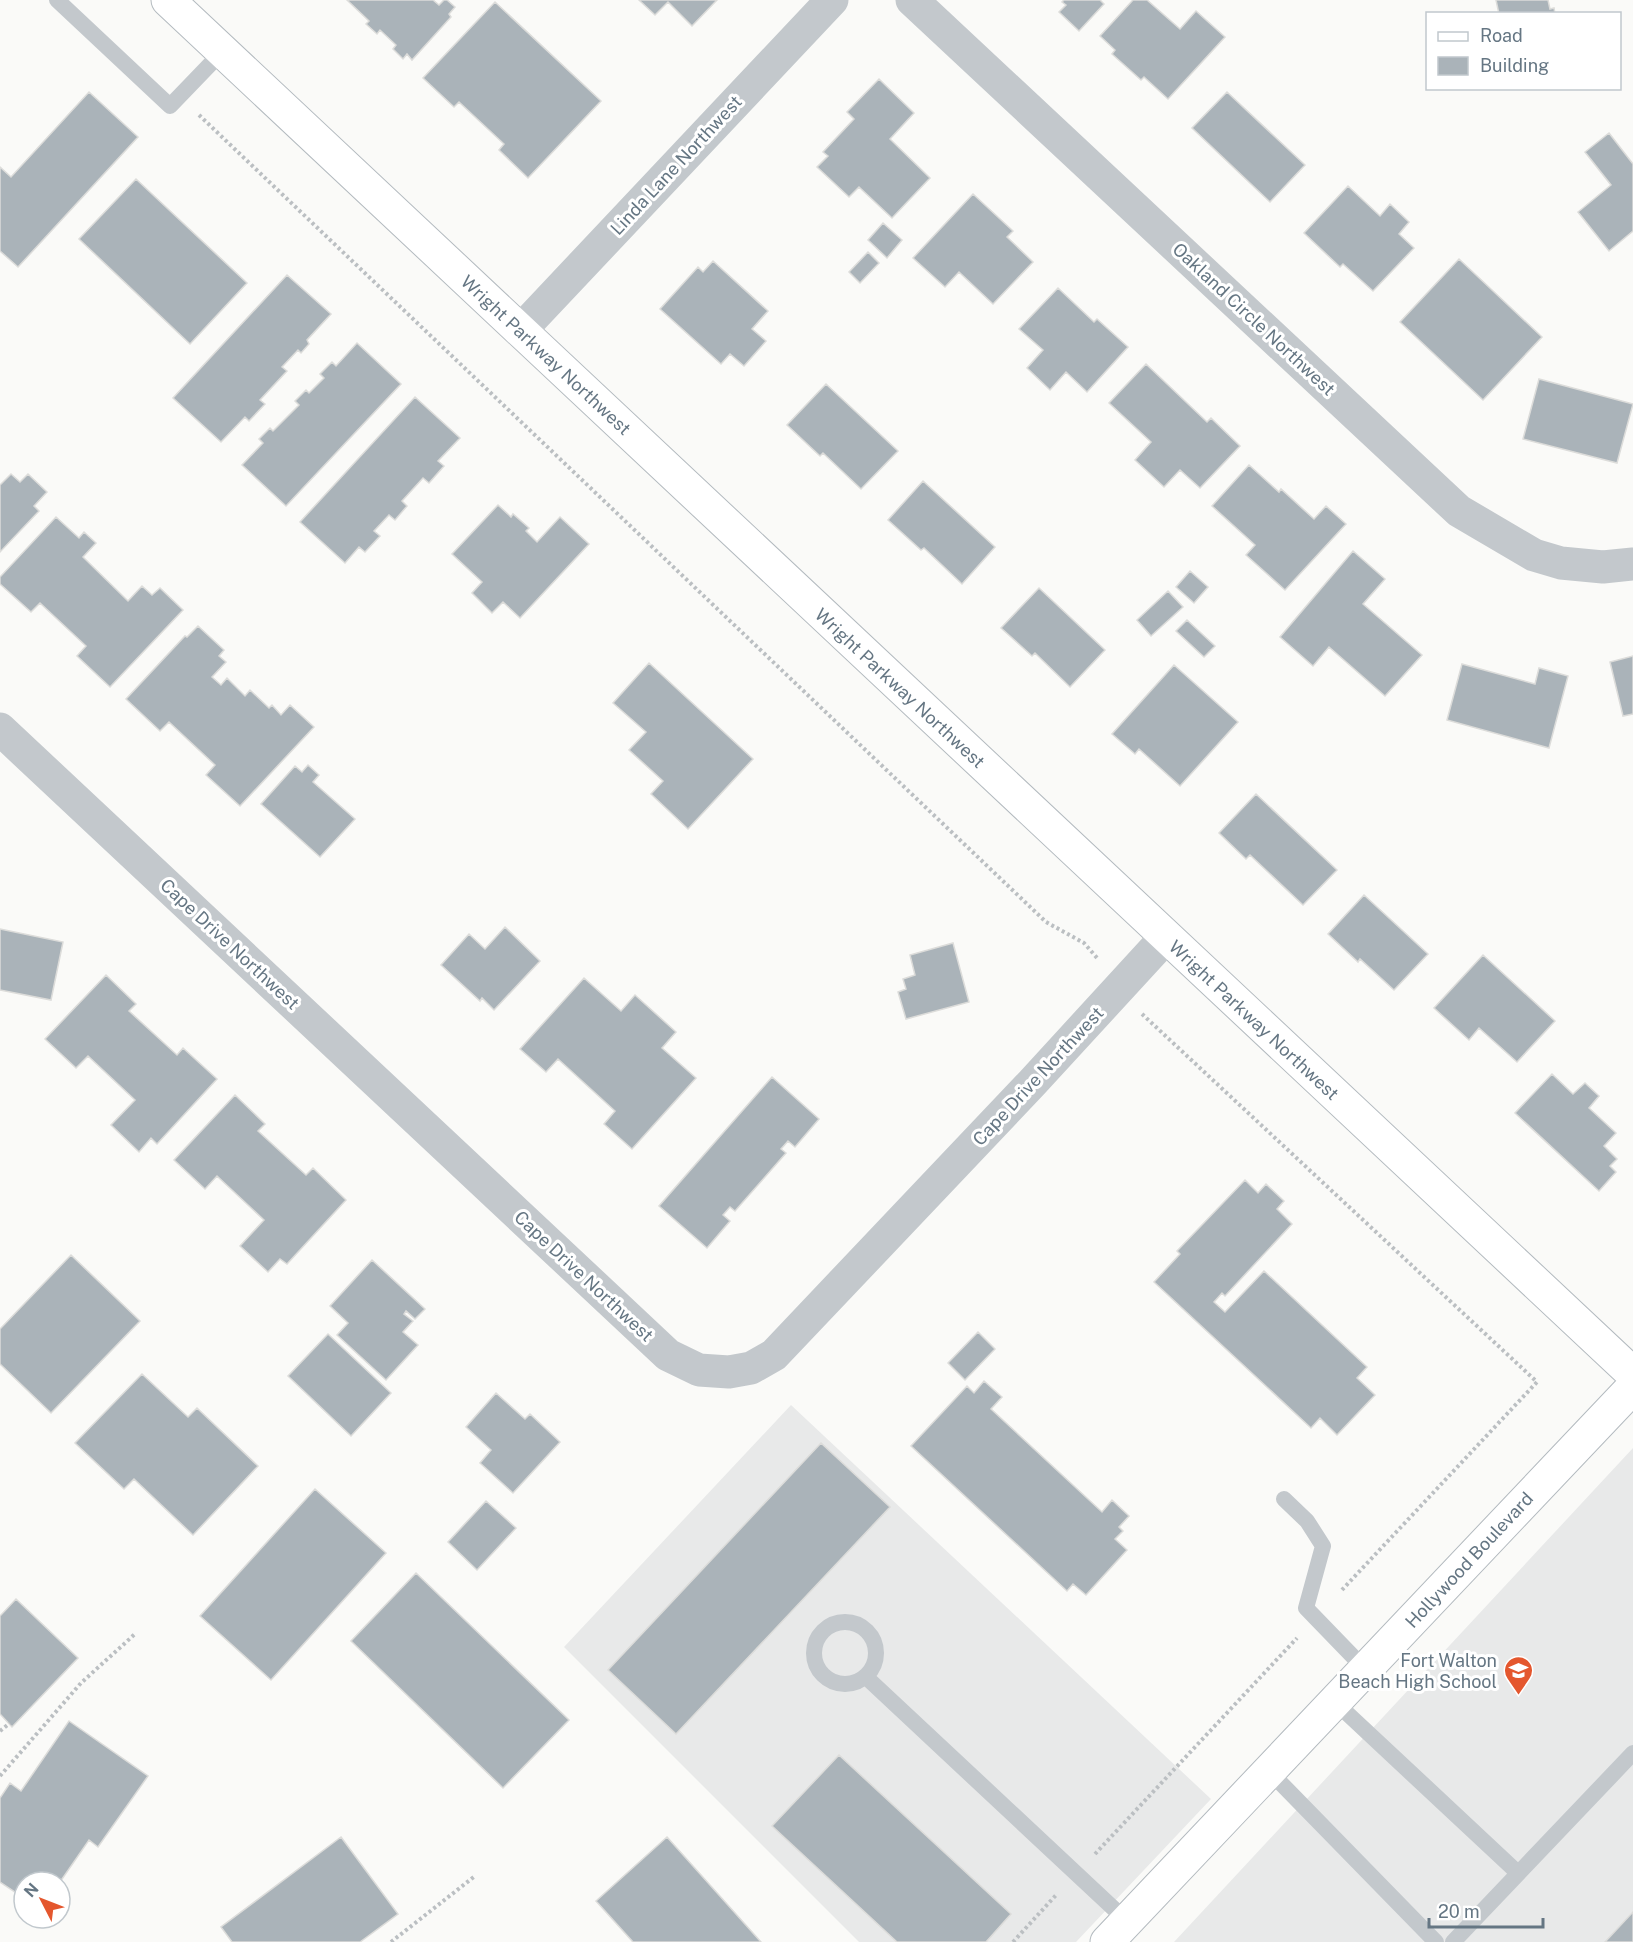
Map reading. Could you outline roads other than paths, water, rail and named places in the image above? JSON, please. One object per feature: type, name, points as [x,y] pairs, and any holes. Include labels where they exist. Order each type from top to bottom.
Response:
[{"type":"street","name":"Wright Parkway Northwest","points":[[168,0],[1633,1374]]},
{"type":"street","name":"Linda Lane Northwest","points":[[520,331],[832,0]]},
{"type":"street","name":"Oakland Circle Northwest","points":[[912,0],[1459,511],[1534,555],[1561,563],[1603,567],[1633,564]]},
{"type":"street","name":"Cape Drive Northwest","points":[[0,729],[668,1355],[699,1370],[729,1372],[751,1368],[774,1355],[1166,938]]},
{"type":"street","name":"Hollywood Boulevard","points":[[1117,1931],[1633,1387]]},
{"type":"lane","points":[[57,0],[170,106],[222,52]]},
{"type":"lane","points":[[1284,1499],[1307,1521],[1323,1546],[1306,1608],[1365,1669]]},
{"type":"lane","points":[[866,1677],[1076,1874],[1117,1931]]},
{"type":"lane","points":[[1335,1702],[1518,1873]]},
{"type":"lane","points":[[1453,1942],[1633,1753]]},
{"type":"lane","points":[[1269,1771],[1436,1942]]},
{"type":"place","name":"Fort Walton Beach High School","points":[[1518,1696]]}]
